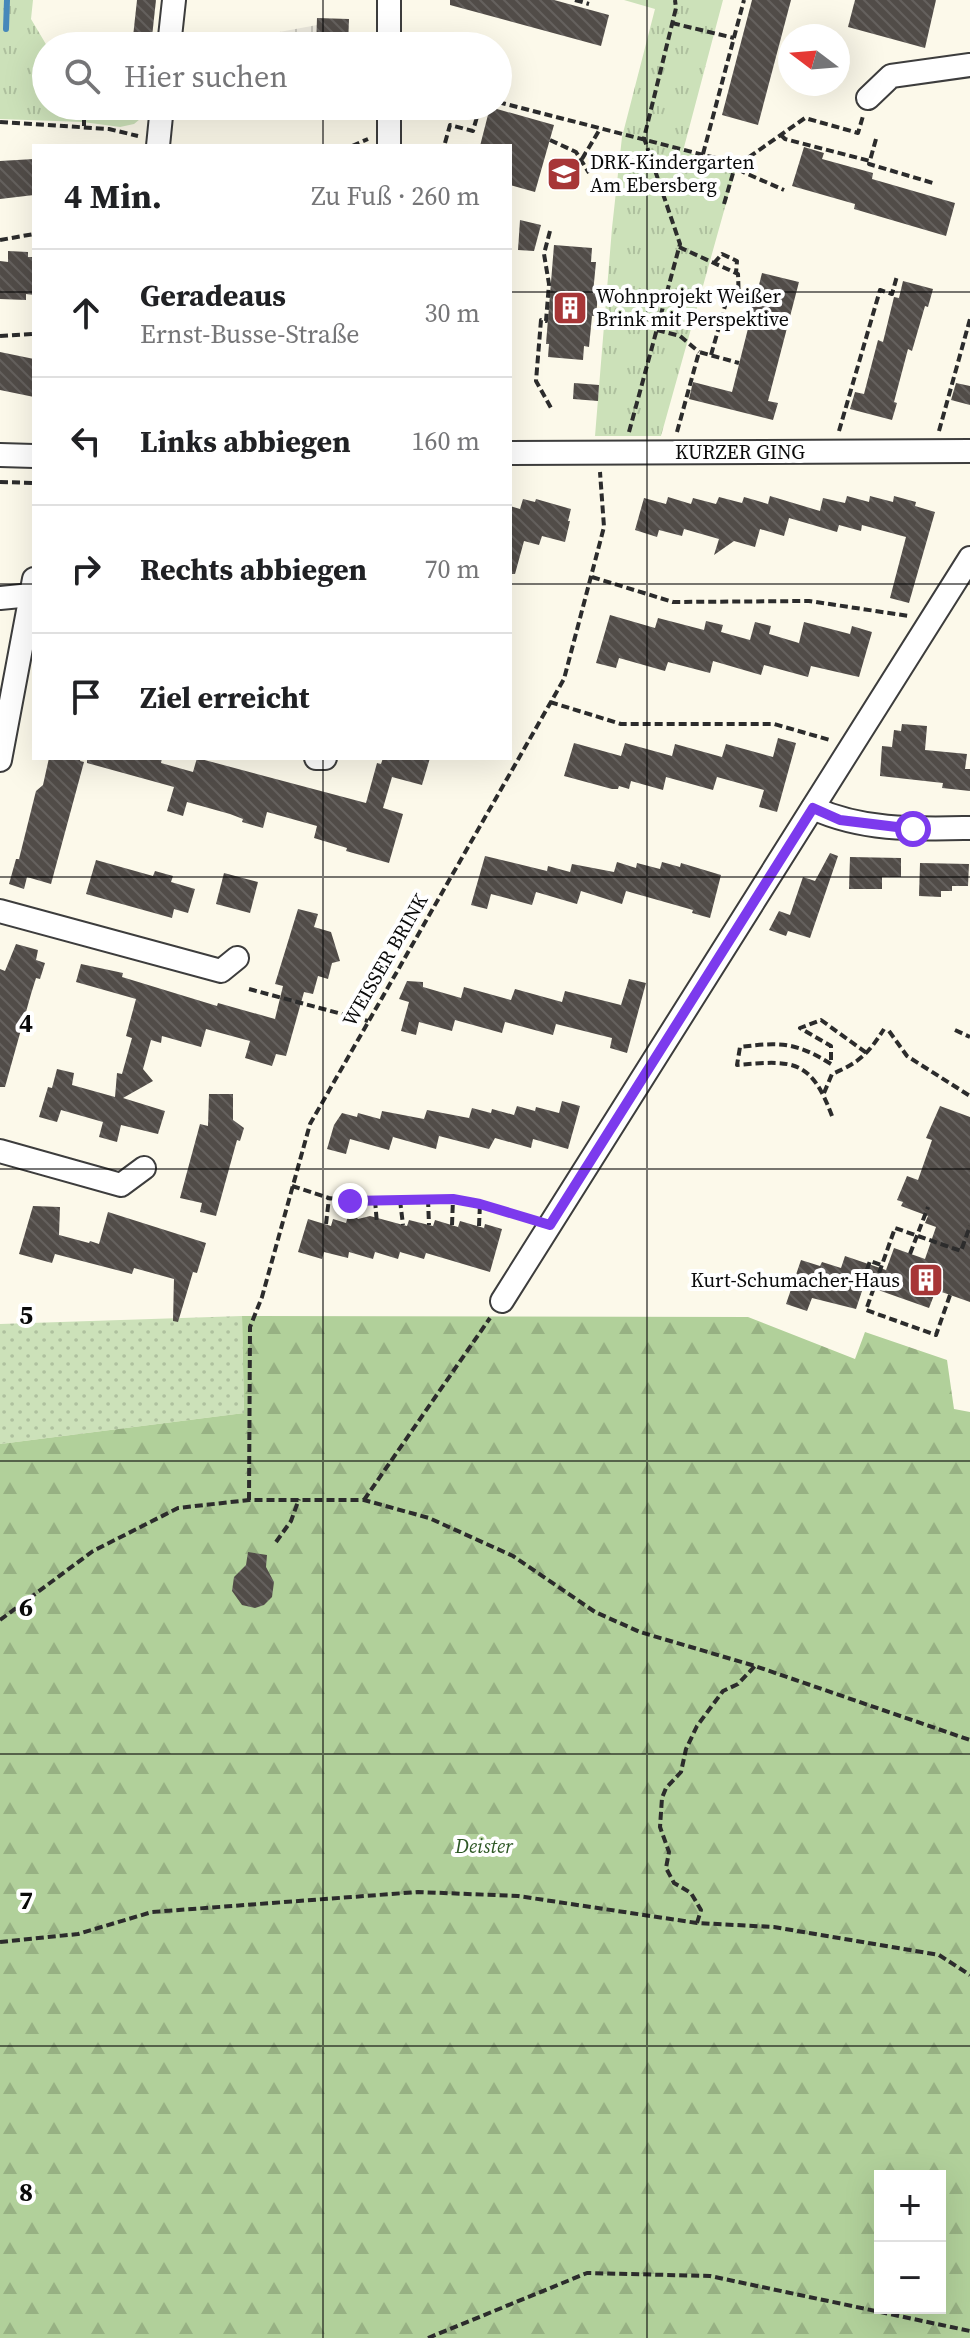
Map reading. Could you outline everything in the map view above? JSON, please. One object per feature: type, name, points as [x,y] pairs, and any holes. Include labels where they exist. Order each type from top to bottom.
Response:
[{"type":"street","points":[[171,32],[174,0]]},
{"type":"street","points":[[389,0],[389,32]]},
{"type":"street","points":[[868,98],[891,76],[970,65]]},
{"type":"street","points":[[158,144],[161,120]]},
{"type":"street","points":[[381,141],[386,120]]},
{"type":"street","name":"KURZER GING","points":[[512,453],[970,451]]},
{"type":"street","points":[[0,455],[32,456]]},
{"type":"street","points":[[502,1301],[970,558]]},
{"type":"street","points":[[0,598],[32,587],[25,680],[0,757]]},
{"type":"street","points":[[813,808],[840,820],[887,827],[970,828]]},
{"type":"street","points":[[0,911],[221,971],[237,958]]},
{"type":"street","points":[[0,1151],[121,1185],[144,1168]]},
{"type":"path","points":[[575,0],[589,4]]},
{"type":"path","points":[[623,452],[679,247],[644,138],[675,0]]},
{"type":"path","points":[[703,154],[744,0]]},
{"type":"path","points":[[672,23],[734,38]]},
{"type":"path","points":[[724,204],[737,163],[805,118],[858,133],[868,98]]},
{"type":"path","points":[[512,106],[737,163],[743,172],[784,190]]},
{"type":"path","points":[[84,120],[84,127]]},
{"type":"path","points":[[445,143],[450,125],[473,131],[476,120]]},
{"type":"path","points":[[0,122],[109,129],[158,144]]},
{"type":"path","points":[[582,159],[600,129]]},
{"type":"path","points":[[781,135],[785,139],[870,161]]},
{"type":"path","points":[[876,139],[869,164],[933,183]]},
{"type":"path","points":[[550,140],[566,146],[582,159],[589,173]]},
{"type":"path","points":[[550,231],[544,254],[549,284],[546,321],[541,320],[536,381],[551,408]]},
{"type":"path","points":[[0,240],[32,234]]},
{"type":"path","points":[[679,247],[736,273]]},
{"type":"path","points":[[714,263],[722,254],[737,261],[739,302]]},
{"type":"path","points":[[838,437],[880,290],[892,294],[897,276]]},
{"type":"path","points":[[711,355],[727,299],[754,306]]},
{"type":"path","points":[[937,437],[947,411],[970,319]]},
{"type":"path","points":[[657,330],[680,336],[699,352],[739,363]]},
{"type":"path","points":[[0,336],[32,334]]},
{"type":"path","points":[[675,438],[699,352]]},
{"type":"path","name":"WEISSER BRINK","points":[[249,1500],[247,1429],[250,1327],[262,1297],[310,1124],[564,679],[604,527],[599,453]]},
{"type":"path","points":[[0,482],[32,483]]},
{"type":"path","points":[[592,577],[673,602],[809,601],[931,620]]},
{"type":"path","points":[[550,702],[621,724],[774,724],[851,746]]},
{"type":"path","points":[[249,989],[368,1021]]},
{"type":"path","points":[[832,1116],[824,1093],[810,1072],[775,1061],[737,1065],[740,1047],[771,1043],[807,1049],[831,1064],[831,1046],[800,1028],[821,1020],[868,1054]]},
{"type":"path","points":[[824,1093],[832,1074],[868,1054],[886,1030],[907,1056],[970,1096]]},
{"type":"path","points":[[955,1030],[970,1037]]},
{"type":"path","points":[[292,1186],[350,1201],[453,1199],[550,1225]]},
{"type":"path","points":[[326,1224],[329,1198]]},
{"type":"path","points":[[428,1199],[429,1225]]},
{"type":"path","points":[[452,1225],[453,1199]]},
{"type":"path","points":[[375,1200],[377,1224]]},
{"type":"path","points":[[400,1200],[403,1225]]},
{"type":"path","points":[[350,1201],[352,1217]]},
{"type":"path","points":[[479,1226],[480,1204]]},
{"type":"path","points":[[910,1254],[928,1207]]},
{"type":"path","points":[[950,1295],[936,1335],[866,1310],[895,1228],[961,1251],[970,1226]]},
{"type":"path","points":[[863,1281],[870,1261],[882,1265]]},
{"type":"path","points":[[364,1500],[502,1301]]},
{"type":"path","points":[[276,1542],[291,1521],[299,1499]]},
{"type":"path","points":[[0,1620],[93,1551],[178,1508],[249,1500],[364,1500],[429,1518],[513,1556],[595,1612],[640,1632],[755,1666],[970,1740]]},
{"type":"path","points":[[697,1923],[701,1910],[691,1893],[674,1883],[666,1868],[669,1852],[660,1827],[662,1798],[666,1788],[681,1772],[686,1749],[709,1707],[723,1691],[738,1684],[755,1666]]},
{"type":"path","points":[[0,1942],[78,1934],[152,1912],[418,1892],[518,1896],[697,1923],[774,1927],[939,1955],[970,1975]]},
{"type":"path","points":[[428,2338],[587,2273],[710,2276],[970,2331]]},
{"type":"green space","points":[[0,0],[33,0],[31,19],[39,32],[32,32],[32,120],[139,120],[120,127],[83,122],[0,119]]},
{"type":"green space","points":[[624,0],[723,0],[683,151],[736,168],[661,436],[595,436],[622,137],[655,9]]},
{"type":"green space","points":[[242,1316],[244,1413],[0,1444],[0,1324]]},
{"type":"green space","name":"Deister","points":[[242,1316],[748,1317],[855,1359],[865,1332],[947,1360],[954,1409],[970,1412],[970,2338],[0,2338],[0,1444],[244,1413]]},
{"type":"shaded area","points":[[317,25],[317,32],[279,32]]},
{"type":"building","points":[[137,0],[156,0],[153,32],[134,32]]},
{"type":"building","points":[[450,0],[554,0],[609,15],[601,46],[450,5]]},
{"type":"building","points":[[752,0],[791,0],[785,24],[778,24],[778,49],[758,125],[722,115]]},
{"type":"building","points":[[855,0],[936,0],[925,48],[850,28]]},
{"type":"building","points":[[317,18],[349,19],[349,32],[316,32]]},
{"type":"building","points":[[512,113],[554,125],[535,192],[512,186],[512,144],[481,144],[487,120],[512,120]]},
{"type":"building","points":[[804,147],[824,153],[822,159],[873,173],[872,179],[955,203],[946,236],[854,209],[855,204],[792,186]]},
{"type":"building","points":[[32,159],[32,195],[0,199],[0,161]]},
{"type":"building","points":[[520,220],[541,225],[534,251],[518,250]]},
{"type":"building","name":"Wohnprojekt Weißer Brink mit Perspektive","points":[[554,245],[592,248],[591,262],[596,262],[593,293],[598,294],[596,316],[592,316],[589,347],[584,346],[583,360],[548,357],[549,344],[546,344]]},
{"type":"building","points":[[8,251],[28,252],[28,257],[32,257],[32,295],[26,294],[26,300],[0,299],[0,261],[8,262]]},
{"type":"building","points":[[762,273],[799,282],[768,401],[778,403],[773,420],[689,399],[693,382],[732,392]]},
{"type":"building","points":[[903,281],[933,289],[912,351],[908,349],[892,420],[850,409],[855,392],[864,394],[878,340],[883,342],[894,297],[899,298]]},
{"type":"building","points":[[0,352],[32,359],[32,397],[0,390]]},
{"type":"building","points":[[574,383],[599,385],[598,401],[573,399]]},
{"type":"building","points":[[956,383],[970,386],[970,405],[951,400]]},
{"type":"building","points":[[770,496],[820,511],[823,498],[845,503],[847,496],[869,502],[870,496],[893,502],[894,496],[916,502],[915,506],[935,512],[909,603],[890,598],[906,537],[862,525],[861,531],[839,525],[837,532],[789,518],[784,536],[760,529],[755,547],[734,541],[714,555],[719,539],[684,529],[682,536],[659,530],[657,537],[635,530],[644,498],[666,504],[668,497],[691,504],[693,498],[716,504],[719,497],[742,503],[744,497],[768,504]]},
{"type":"building","points":[[523,499],[535,502],[536,499],[571,509],[570,521],[565,542],[542,536],[539,545],[524,541],[515,574],[512,574],[512,507],[520,509]]},
{"type":"building","points":[[610,615],[655,628],[658,618],[704,630],[706,621],[723,625],[721,632],[750,640],[755,622],[771,626],[769,634],[799,643],[804,622],[850,634],[852,626],[872,632],[859,677],[811,666],[808,677],[764,665],[761,675],[713,661],[710,673],[668,662],[665,671],[619,658],[616,668],[596,663]]},
{"type":"building","points":[[902,724],[927,726],[925,750],[967,754],[965,769],[970,769],[970,791],[942,788],[943,783],[880,776],[882,746],[892,747],[894,730],[901,731]]},
{"type":"building","points":[[778,738],[796,743],[777,812],[759,807],[764,790],[717,777],[713,790],[666,777],[663,790],[631,781],[629,789],[619,786],[612,789],[564,776],[574,743],[621,756],[625,743],[672,756],[675,744],[722,757],[726,744],[773,757]]},
{"type":"building","points":[[49,760],[84,762],[51,884],[27,877],[24,889],[9,884],[16,859],[19,859],[36,791],[43,785]]},
{"type":"building","points":[[87,760],[162,760],[161,763],[193,772],[196,760],[205,760],[366,803],[377,763],[381,764],[382,760],[429,760],[422,785],[392,777],[383,808],[403,814],[389,863],[314,838],[317,826],[267,812],[263,828],[242,822],[243,819],[230,814],[187,802],[183,816],[167,811],[174,787],[87,763]]},
{"type":"building","points":[[830,853],[838,856],[810,938],[788,931],[786,936],[769,930],[779,911],[790,915],[803,877],[815,881]]},
{"type":"building","points":[[485,856],[547,871],[548,866],[570,872],[572,864],[614,872],[617,862],[636,868],[637,863],[660,869],[662,862],[680,867],[681,863],[721,875],[710,918],[692,913],[693,910],[626,891],[622,904],[581,891],[577,904],[536,892],[532,905],[491,894],[487,909],[471,905]]},
{"type":"building","points":[[850,857],[901,858],[901,877],[882,877],[882,889],[849,889]]},
{"type":"building","points":[[96,860],[153,876],[155,871],[173,876],[171,882],[195,889],[188,913],[174,909],[172,918],[86,894]]},
{"type":"building","points":[[920,863],[969,864],[968,886],[952,886],[952,891],[941,891],[941,897],[919,896]]},
{"type":"building","points":[[224,873],[258,882],[250,913],[216,904]]},
{"type":"building","points":[[298,909],[318,914],[314,927],[331,932],[340,961],[332,963],[328,979],[318,976],[313,994],[304,992],[286,1056],[276,1054],[272,1066],[245,1058],[250,1041],[206,1029],[201,1047],[162,1036],[161,1043],[151,1040],[143,1069],[153,1081],[123,1098],[165,1111],[158,1134],[121,1125],[117,1142],[99,1137],[103,1122],[61,1110],[57,1122],[39,1117],[57,1069],[74,1073],[72,1085],[115,1097],[117,1073],[122,1074],[132,1038],[126,1036],[136,999],[76,982],[81,964],[123,973],[122,977],[217,1006],[218,1003],[275,1019],[283,986],[275,984]]},
{"type":"building","points":[[16,944],[38,950],[36,960],[45,963],[40,979],[36,978],[5,1087],[0,1087],[0,969],[5,971]]},
{"type":"building","points":[[629,979],[646,983],[627,1053],[610,1048],[612,1038],[556,1024],[553,1035],[505,1022],[502,1033],[455,1020],[452,1031],[419,1022],[416,1035],[401,1031],[409,1002],[399,999],[407,981],[423,982],[423,987],[461,998],[464,987],[511,1000],[515,989],[562,1002],[565,991],[621,1005]]},
{"type":"building","points":[[209,1094],[233,1094],[233,1120],[244,1128],[240,1141],[237,1140],[216,1216],[200,1212],[202,1203],[180,1198],[200,1124],[208,1126]]},
{"type":"building","points":[[562,1101],[580,1106],[568,1149],[533,1139],[531,1148],[495,1138],[489,1149],[439,1136],[436,1149],[393,1137],[389,1150],[350,1139],[346,1154],[327,1149],[334,1125],[342,1113],[357,1117],[358,1113],[380,1119],[382,1111],[424,1119],[427,1110],[469,1118],[472,1108],[514,1115],[517,1106],[535,1111],[536,1107],[559,1113]]},
{"type":"building","points":[[940,1106],[970,1117],[970,1302],[936,1290],[929,1308],[864,1285],[856,1309],[812,1298],[807,1311],[786,1304],[801,1260],[841,1268],[845,1256],[886,1270],[894,1248],[925,1259],[936,1227],[925,1223],[928,1216],[901,1206],[903,1202],[897,1200],[907,1176],[918,1180],[932,1140],[926,1138]]},
{"type":"building","points":[[33,1206],[60,1207],[59,1235],[89,1243],[99,1244],[108,1212],[206,1243],[197,1273],[193,1272],[178,1322],[173,1321],[174,1279],[134,1268],[132,1274],[55,1254],[52,1263],[19,1254]]},
{"type":"building","points":[[350,1209],[358,1219],[370,1216],[407,1226],[409,1220],[433,1226],[435,1220],[458,1227],[460,1221],[502,1229],[490,1272],[426,1253],[424,1259],[400,1252],[398,1259],[375,1252],[373,1259],[349,1252],[348,1258],[324,1252],[322,1259],[298,1252],[308,1219],[331,1226],[333,1219],[346,1223]]},
{"type":"building","points":[[248,1552],[267,1555],[266,1567],[274,1582],[272,1597],[255,1608],[242,1605],[232,1591],[234,1577],[246,1565]]},
{"type":"waterway","points":[[6,29],[7,0]]},
{"type":"place","name":"DRK-Kindergarten Am Ebersberg","points":[[564,174]]},
{"type":"place","name":"Wohnprojekt Weißer Brink mit Perspektive","points":[[570,308]]},
{"type":"place","name":"Kurt-Schumacher-Haus","points":[[926,1280]]},
{"type":"route","points":[[350,1201],[453,1199],[550,1225],[813,808],[840,820],[913,829]]}]
